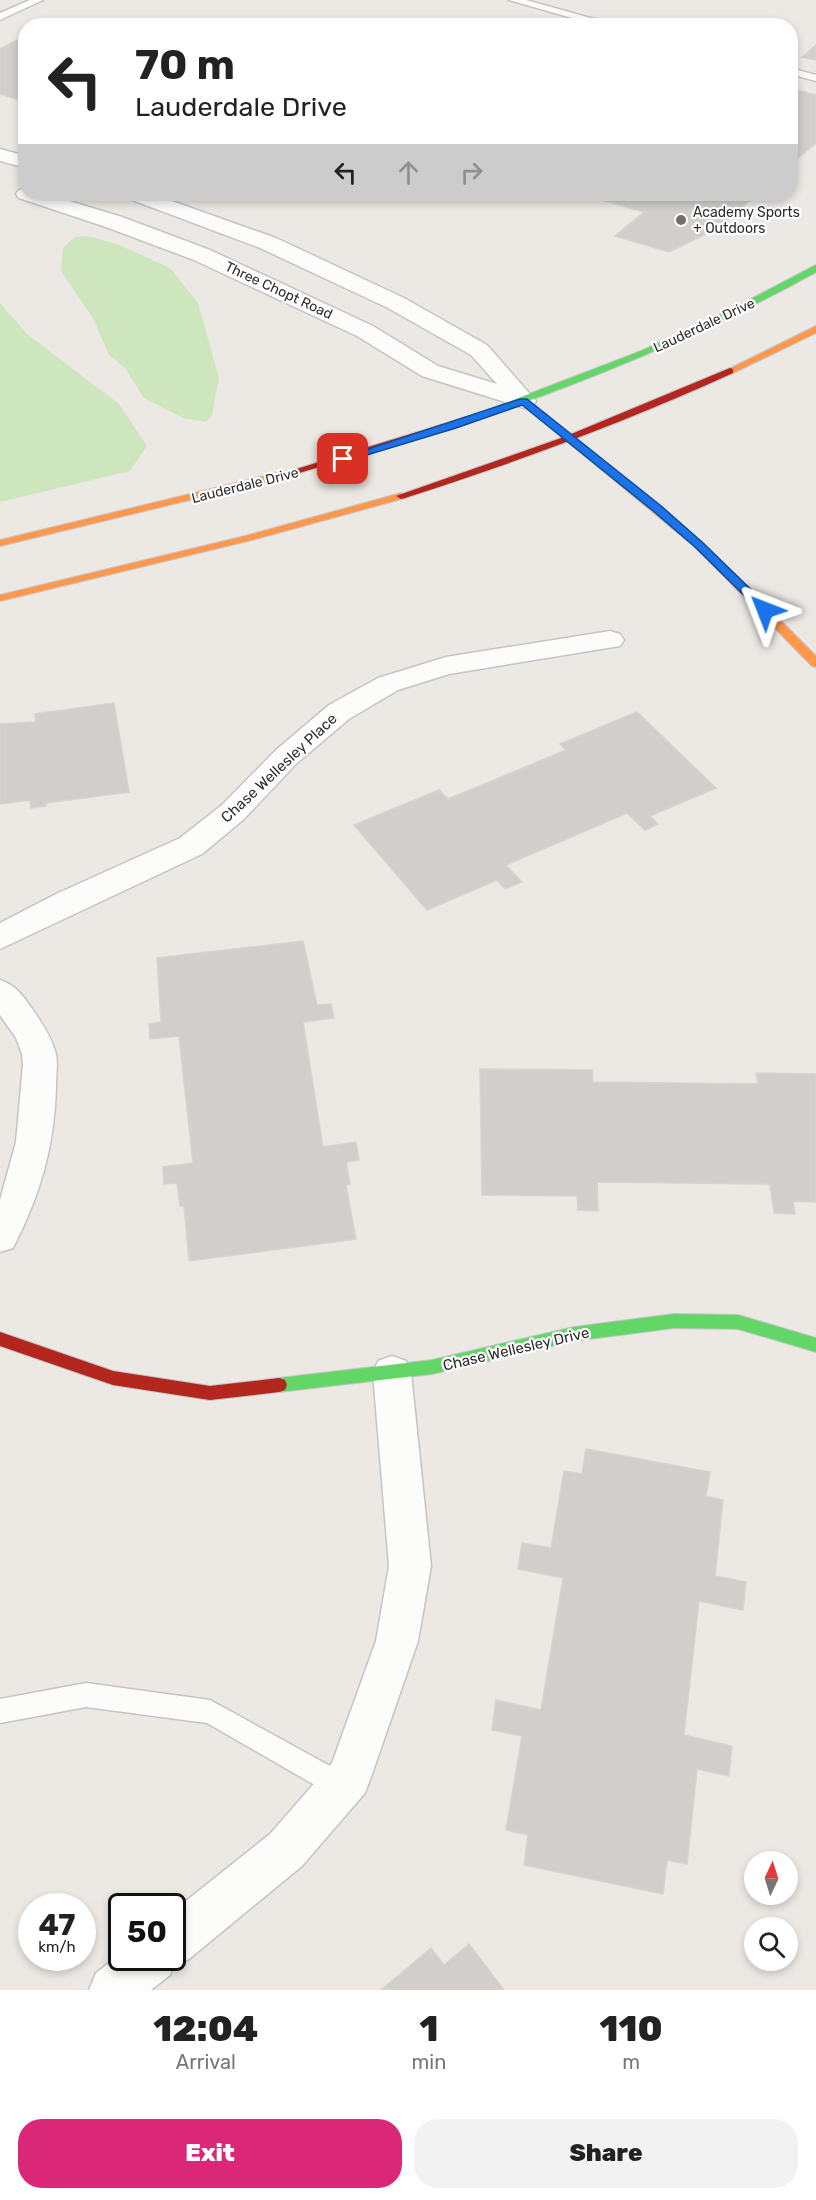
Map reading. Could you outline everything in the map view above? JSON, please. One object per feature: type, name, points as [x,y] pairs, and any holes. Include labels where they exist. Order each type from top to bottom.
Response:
[{"type":"main road","name":"Lauderdale Drive","points":[[0,543],[179,502],[321,465],[452,426],[524,401],[649,351],[759,299],[816,268]]},
{"type":"main road","points":[[0,598],[282,529],[396,498],[472,473],[664,403],[742,368],[816,329]]},
{"type":"main road","name":"Three Chopt Road","points":[[524,401],[699,545],[816,663]]},
{"type":"main road","name":"Chase Wellesley Drive","points":[[0,1339],[113,1378],[210,1393],[432,1367],[574,1334],[674,1321],[738,1322],[816,1345]]},
{"type":"street","points":[[0,155],[18,160]]},
{"type":"street","name":"Three Chopt Road","points":[[48,201],[114,222],[202,255],[364,331],[430,371],[524,401]]},
{"type":"street","name":"Three Chopt Road","points":[[153,201],[268,243],[396,303],[479,350],[524,401]]},
{"type":"street","name":"Chase Wellesley Place","points":[[0,937],[67,902],[191,846],[233,812],[286,757],[339,712],[388,684],[446,666],[610,640]]},
{"type":"street","points":[[0,992],[19,1014],[40,1054],[39,1099],[32,1152],[14,1214],[0,1237]]},
{"type":"street","points":[[186,1931],[286,1850],[349,1777],[397,1641],[410,1566],[392,1373]]},
{"type":"street","points":[[113,1990],[137,1971]]},
{"type":"lane","points":[[0,25],[5,15],[38,0]]},
{"type":"lane","points":[[514,0],[583,18]]},
{"type":"lane","points":[[798,73],[816,78]]},
{"type":"lane","points":[[0,1711],[86,1695],[210,1712],[341,1786]]},
{"type":"green space","points":[[87,236],[117,244],[170,268],[198,303],[219,378],[212,415],[206,422],[183,418],[144,398],[125,368],[109,355],[93,318],[61,271],[63,248],[75,237]]},
{"type":"green space","points":[[0,303],[27,334],[119,404],[147,446],[130,471],[0,502]]},
{"type":"building","points":[[18,40],[18,100],[0,94],[0,49]]},
{"type":"building","points":[[816,45],[816,60],[802,57]]},
{"type":"building","name":"Academy Sports + Outdoors","points":[[798,90],[816,95],[816,143],[798,158]]},
{"type":"building","name":"Academy Sports + Outdoors","points":[[605,201],[750,201],[718,228],[669,252],[615,236],[644,212]]},
{"type":"building","points":[[114,703],[129,792],[46,803],[46,806],[31,808],[30,800],[0,804],[0,724],[36,722],[35,714]]},
{"type":"building","points":[[637,712],[716,788],[650,816],[658,824],[645,830],[627,813],[506,865],[522,882],[505,889],[497,880],[427,910],[354,825],[439,790],[448,799],[566,750],[560,744]]},
{"type":"building","points":[[303,941],[317,1005],[331,1004],[334,1018],[303,1022],[323,1147],[356,1142],[359,1160],[346,1162],[350,1184],[346,1185],[356,1239],[189,1261],[184,1206],[180,1206],[177,1183],[164,1184],[163,1167],[193,1163],[179,1036],[150,1039],[149,1024],[161,1022],[157,958]]},
{"type":"building","points":[[480,1069],[592,1070],[593,1082],[758,1084],[756,1073],[816,1074],[816,1202],[793,1201],[795,1214],[774,1213],[770,1184],[597,1182],[598,1211],[578,1210],[577,1196],[482,1195]]},
{"type":"building","points":[[586,1449],[710,1472],[706,1496],[723,1500],[715,1576],[746,1582],[743,1610],[699,1601],[684,1735],[732,1746],[729,1776],[697,1769],[687,1864],[667,1860],[663,1894],[524,1865],[528,1835],[506,1830],[522,1736],[492,1730],[496,1700],[541,1710],[563,1578],[518,1569],[522,1543],[551,1548],[564,1471],[582,1474]]},
{"type":"building","points":[[469,1944],[504,1990],[381,1990],[431,1948],[444,1965]]},
{"type":"traffic: fast","points":[[466,420],[645,353],[732,313],[816,268]]},
{"type":"traffic: fast","points":[[279,1385],[432,1367],[574,1334],[674,1321],[738,1322],[816,1345]]},
{"type":"traffic: slow","points":[[730,371],[816,329]]},
{"type":"traffic: slow","points":[[524,401],[699,545],[816,663]]},
{"type":"traffic: slow","points":[[0,543],[285,474]]},
{"type":"traffic: slow","points":[[0,598],[248,538],[401,496]]},
{"type":"traffic: jam","points":[[401,496],[568,439],[650,407],[730,371]]},
{"type":"traffic: jam","points":[[285,474],[466,420]]},
{"type":"traffic: jam","points":[[0,1339],[113,1378],[210,1393],[279,1385]]},
{"type":"place","name":"Academy Sports + Outdoors","points":[[681,220]]},
{"type":"route","points":[[343,459],[452,426],[524,401],[699,545],[765,610]]}]
